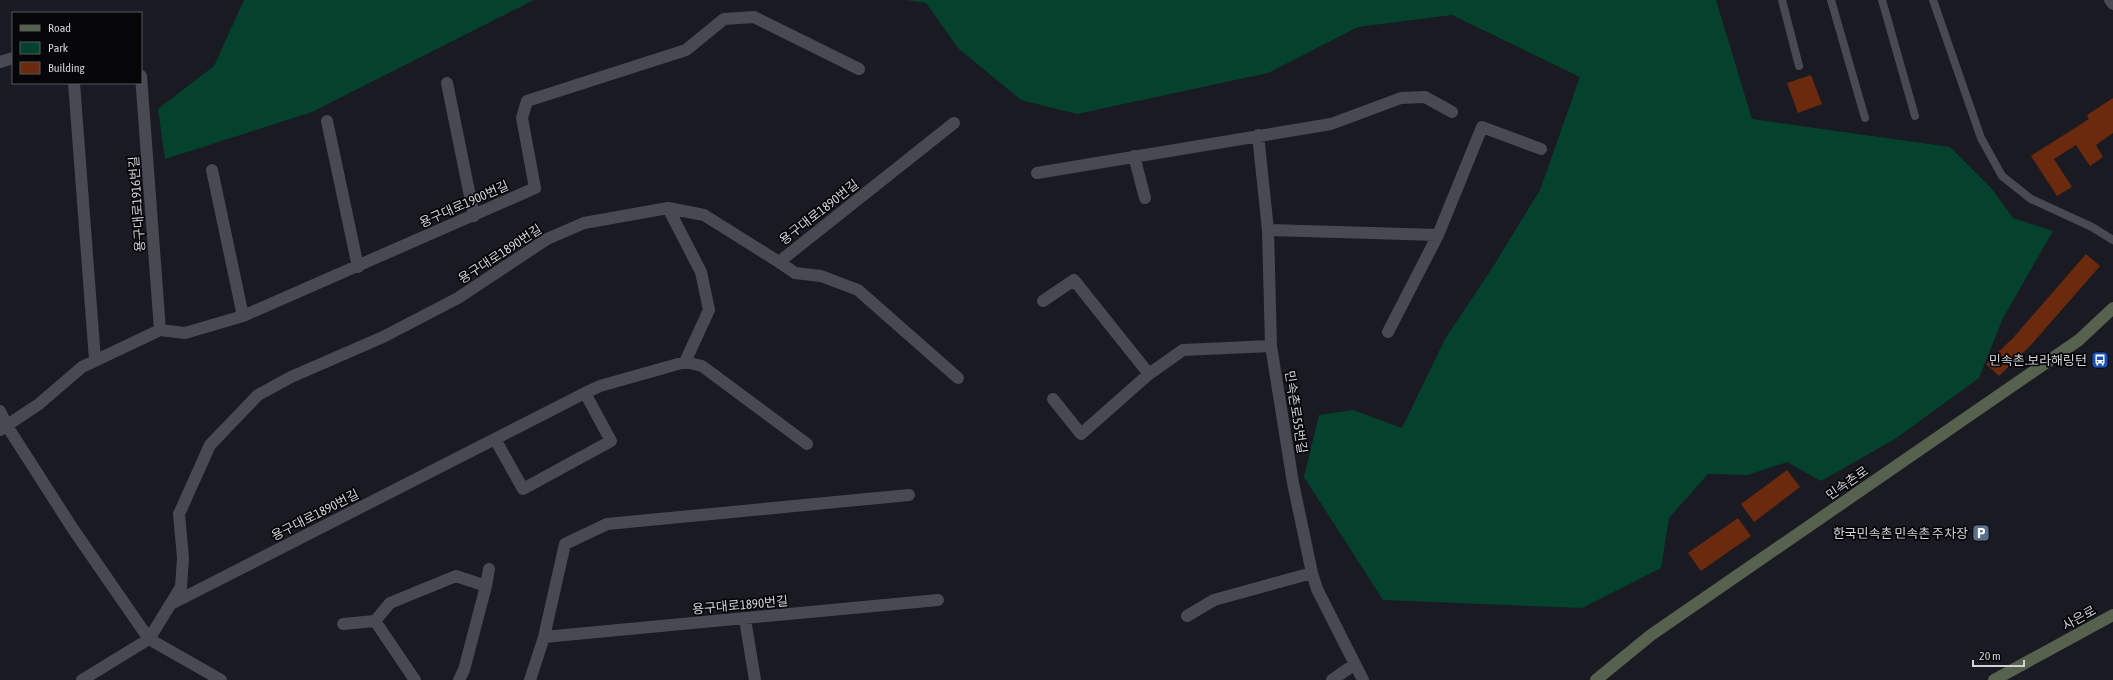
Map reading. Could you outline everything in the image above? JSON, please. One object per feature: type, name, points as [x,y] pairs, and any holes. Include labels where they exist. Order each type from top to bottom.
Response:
[{"type":"street","points":[[2110,0],[2113,4]]},
{"type":"street","name":"용구대로1900번길","points":[[160,330],[185,333],[243,316],[358,267],[535,188],[522,118],[527,101],[686,50],[724,19],[754,17],[859,69]]},
{"type":"street","points":[[0,62],[12,58]]},
{"type":"street","points":[[447,83],[474,216]]},
{"type":"street","points":[[74,84],[95,360]]},
{"type":"street","name":"용구대로1916번길","points":[[142,84],[160,330]]},
{"type":"street","points":[[1037,173],[1331,124],[1401,98],[1425,97],[1452,112]]},
{"type":"street","points":[[327,121],[358,267]]},
{"type":"street","name":"용구대로1890번길","points":[[82,680],[149,639],[181,587],[183,558],[179,514],[210,445],[258,395],[291,377],[383,337],[458,298],[547,239],[584,223],[668,208],[704,215],[779,262],[954,124]]},
{"type":"street","points":[[1388,332],[1438,235],[1482,127],[1541,149]]},
{"type":"street","name":"민속촌로55번길","points":[[1258,135],[1268,230],[1271,346],[1293,483],[1312,573],[1317,589],[1363,680]]},
{"type":"street","points":[[1134,156],[1145,198]]},
{"type":"street","points":[[212,170],[243,316]]},
{"type":"street","points":[[668,208],[701,272],[709,310],[685,362],[702,366],[806,444]]},
{"type":"street","points":[[1268,230],[1438,235]]},
{"type":"street","points":[[779,262],[795,273],[821,276],[858,290],[958,378]]},
{"type":"street","points":[[1043,301],[1074,280],[1149,374]]},
{"type":"street","name":"민속촌로","points":[[1596,680],[1651,636],[2079,340],[2113,308]]},
{"type":"street","points":[[4,428],[39,404],[82,366],[160,330]]},
{"type":"street","points":[[1053,399],[1081,434],[1149,374],[1184,350],[1271,346]]},
{"type":"street","name":"용구대로1890번길","points":[[170,604],[585,393],[600,386],[685,362]]},
{"type":"street","points":[[494,439],[523,489],[611,441],[585,393]]},
{"type":"street","points":[[0,411],[4,428],[149,639],[221,680]]},
{"type":"street","points":[[530,680],[544,637],[565,544],[607,524],[909,495]]},
{"type":"street","points":[[459,680],[464,670],[489,569]]},
{"type":"street","points":[[1186,616],[1214,600],[1312,573]]},
{"type":"street","points":[[343,624],[375,621],[390,603],[456,576],[486,586]]},
{"type":"street","name":"용구대로1890번길","points":[[544,637],[938,600]]},
{"type":"street","name":"사은로","points":[[1994,680],[2113,615]]},
{"type":"street","points":[[745,619],[754,680]]},
{"type":"street","points":[[375,621],[415,680]]},
{"type":"street","points":[[1332,680],[1355,664]]},
{"type":"lane","points":[[1782,0],[1800,66]]},
{"type":"lane","points":[[1830,0],[1865,118]]},
{"type":"lane","points":[[1882,0],[1915,116]]},
{"type":"lane","points":[[1933,0],[1981,138],[2002,176],[2031,199],[2092,226],[2113,240]]},
{"type":"green space","points":[[244,0],[534,0],[312,112],[165,159],[158,109],[214,66]]},
{"type":"green space","points":[[906,0],[1716,0],[1752,119],[1950,147],[1992,189],[2013,218],[2053,231],[2003,318],[1979,378],[1895,439],[1821,481],[1787,462],[1748,475],[1708,474],[1669,518],[1661,568],[1582,608],[1383,600],[1304,477],[1319,415],[1353,410],[1402,428],[1445,339],[1491,270],[1540,190],[1580,77],[1452,15],[1358,27],[1268,73],[1077,114],[1021,100],[958,48],[926,3]]},
{"type":"building","points":[[1811,75],[1822,104],[1798,113],[1787,83]]},
{"type":"building","points":[[2113,98],[2113,133],[2096,145],[2103,157],[2090,166],[2076,145],[2054,159],[2072,187],[2057,196],[2031,156],[2089,119],[2087,115]]},
{"type":"building","points":[[2086,254],[2100,266],[2031,345],[1999,376],[1986,364],[2013,338]]},
{"type":"building","points":[[1787,470],[1800,487],[1754,522],[1741,504]]},
{"type":"building","points":[[1738,518],[1751,536],[1701,571],[1688,553]]},
{"type":"place","name":"민속촌.보라해링턴","points":[[2100,360]]},
{"type":"place","name":"한국민속촌 민속촌 주차장","points":[[1981,533]]}]
